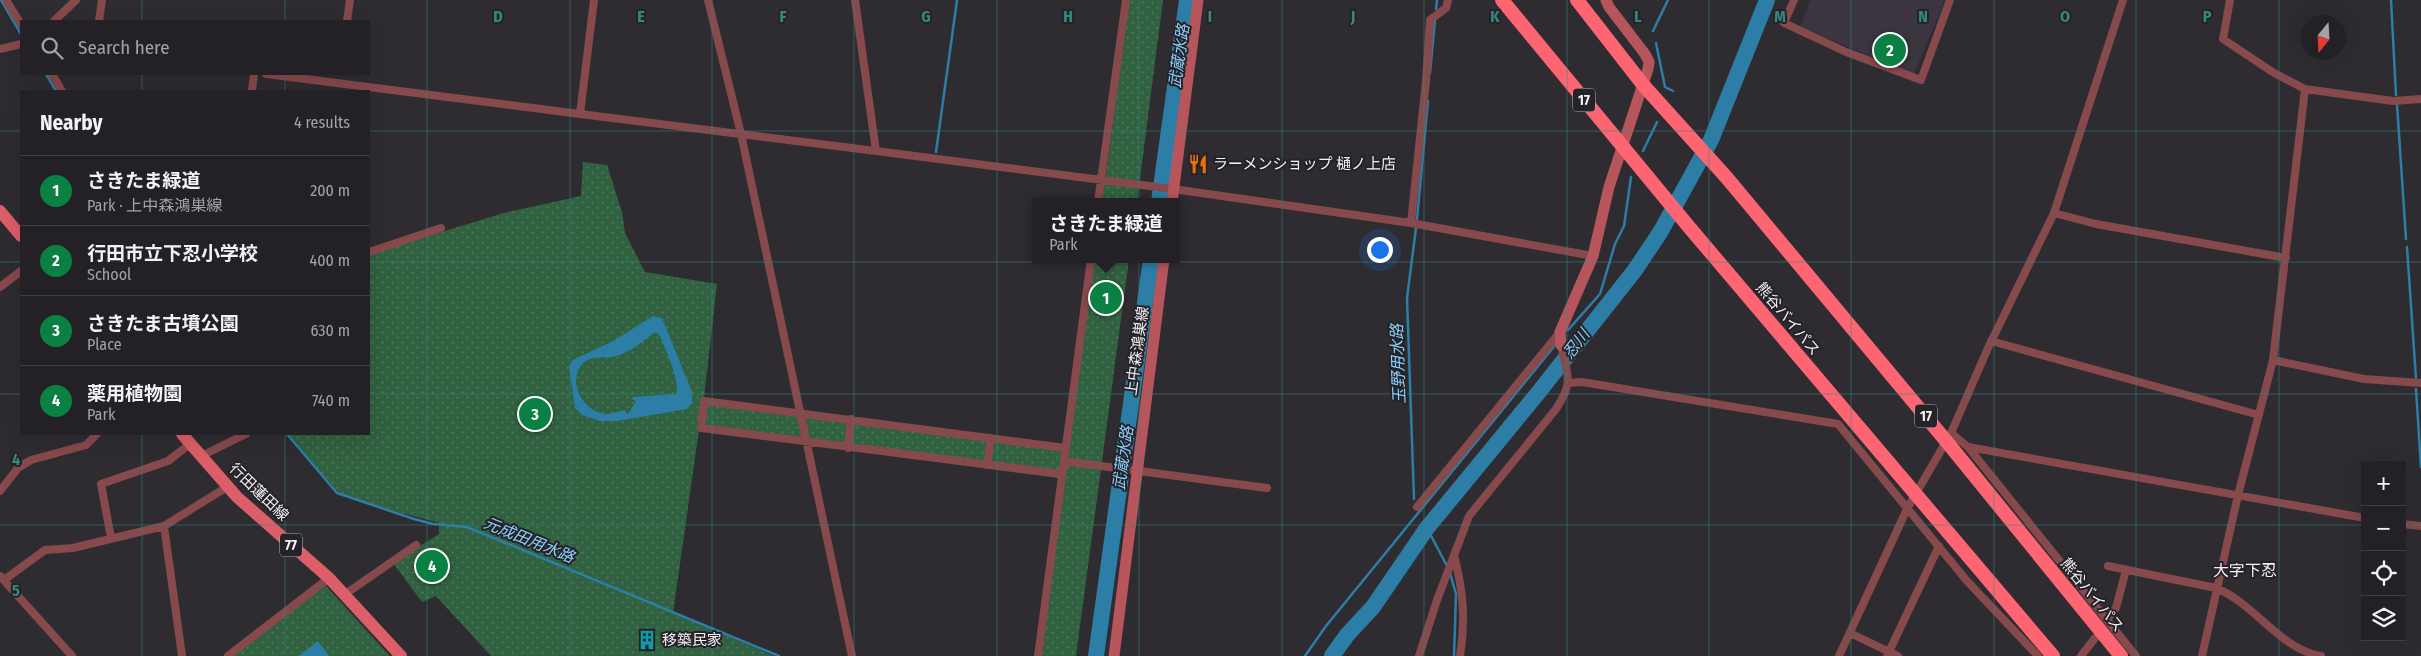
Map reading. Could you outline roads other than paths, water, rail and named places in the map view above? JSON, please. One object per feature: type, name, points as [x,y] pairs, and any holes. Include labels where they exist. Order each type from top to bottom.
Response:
[{"type":"highway","name":"熊谷バイパス","points":[[1502,0],[1689,227],[2053,656]]},
{"type":"highway","name":"熊谷バイパス","points":[[1577,0],[1644,86],[1727,178],[1949,437],[2121,656]]},
{"type":"main road","points":[[1171,198],[1170,189],[1198,0]]},
{"type":"main road","points":[[1561,346],[1560,332],[1593,256],[1609,187],[1644,86],[1649,62],[1609,7],[1606,0]]},
{"type":"main road","points":[[0,211],[20,235]]},
{"type":"main road","name":"上中森鴻巣線","points":[[1114,656],[1132,469],[1163,263]]},
{"type":"main road","name":"行田蓮田線","points":[[183,435],[237,497],[329,578],[401,656]]},
{"type":"street","points":[[6,0],[20,22]]},
{"type":"street","points":[[55,20],[76,0]]},
{"type":"street","points":[[99,20],[102,0]]},
{"type":"street","points":[[347,20],[350,0]]},
{"type":"street","points":[[580,114],[594,0]]},
{"type":"street","points":[[708,0],[741,134],[852,656]]},
{"type":"street","points":[[854,0],[876,151]]},
{"type":"street","points":[[1099,198],[1126,0]]},
{"type":"street","points":[[1411,224],[1426,80],[1430,20],[1446,8],[1448,0]]},
{"type":"street","points":[[1794,0],[1784,23],[1846,52],[1921,80],[1950,0]]},
{"type":"street","points":[[1839,656],[1907,509],[1949,437],[1991,340],[2054,213],[2124,0]]},
{"type":"street","points":[[2230,0],[2223,38],[2274,73],[2304,89],[2392,101],[2421,99]]},
{"type":"street","points":[[0,49],[20,44]]},
{"type":"street","points":[[53,75],[61,90]]},
{"type":"street","points":[[252,90],[254,75]]},
{"type":"street","points":[[274,75],[1170,189],[1411,224],[1593,256]]},
{"type":"street","points":[[339,83],[340,75]]},
{"type":"street","points":[[2202,656],[2238,496],[2273,360],[2304,89]]},
{"type":"street","points":[[2054,213],[2096,224],[2286,258]]},
{"type":"street","points":[[370,252],[441,228]]},
{"type":"street","points":[[1038,656],[1090,263]]},
{"type":"street","points":[[0,286],[20,272]]},
{"type":"street","points":[[1417,507],[1560,332]]},
{"type":"street","points":[[1991,340],[2258,415]]},
{"type":"street","points":[[1419,656],[1469,516],[1567,393],[1568,380],[1561,346]]},
{"type":"street","points":[[2273,360],[2364,379],[2421,383]]},
{"type":"street","points":[[1568,380],[1838,424],[1967,581],[2038,656]]},
{"type":"street","points":[[1062,474],[701,428],[704,401],[1065,448]]},
{"type":"street","points":[[848,448],[851,419]]},
{"type":"street","points":[[0,491],[18,468],[31,460],[86,445],[97,435]]},
{"type":"street","points":[[201,456],[244,435]]},
{"type":"street","points":[[1949,437],[1968,447],[2361,517]]},
{"type":"street","points":[[987,465],[991,438]]},
{"type":"street","points":[[111,538],[101,484],[168,461],[190,444]]},
{"type":"street","points":[[1968,447],[2136,656]]},
{"type":"street","points":[[1064,461],[1267,488]]},
{"type":"street","points":[[72,656],[2,578],[45,550],[73,548],[164,526],[228,487]]},
{"type":"street","points":[[2406,524],[2421,526]]},
{"type":"street","points":[[164,526],[182,656]]},
{"type":"street","points":[[344,595],[416,545]]},
{"type":"street","points":[[1888,654],[1939,546]]},
{"type":"street","points":[[1454,555],[1461,580],[1464,628],[1460,656]]},
{"type":"street","points":[[2108,566],[2216,588],[2232,594],[2298,648],[2321,656]]},
{"type":"street","points":[[2108,618],[2116,608],[2126,570]]},
{"type":"street","points":[[228,656],[329,578]]},
{"type":"street","points":[[1850,633],[1888,654],[1898,656]]},
{"type":"street","points":[[2081,656],[2094,638]]},
{"type":"water","points":[[653,316],[662,318],[692,392],[692,403],[687,409],[617,421],[600,421],[582,415],[575,408],[569,367],[573,360],[613,341]],"holes":[[[654,333],[659,334],[674,373],[677,388],[676,394],[633,397],[632,399],[636,401],[628,414],[624,410],[605,414],[598,412],[585,403],[580,396],[576,382],[577,374],[584,362],[594,358],[617,356]]]},
{"type":"water","points":[[318,641],[329,656],[299,656]]},
{"type":"waterway","name":"元成田用水路","points":[[1,0],[20,32]]},
{"type":"waterway","points":[[936,152],[957,0]]},
{"type":"waterway","name":"武蔵水路","points":[[1160,198],[1187,0]]},
{"type":"waterway","name":"玉野用水路","points":[[1436,9],[1437,0]]},
{"type":"waterway","points":[[1653,31],[1668,0]]},
{"type":"waterway","name":"忍川","points":[[1332,656],[1347,635],[1373,607],[1427,528],[1538,393],[1635,270],[1661,231],[1711,140],[1767,0]]},
{"type":"waterway","points":[[2391,0],[2396,95]]},
{"type":"waterway","name":"玉野用水路","points":[[1430,73],[1435,20]]},
{"type":"waterway","points":[[1656,43],[1665,87],[1673,91]]},
{"type":"waterway","name":"元成田用水路","points":[[47,75],[55,90]]},
{"type":"waterway","name":"玉野用水路","points":[[1417,219],[1428,101]]},
{"type":"waterway","points":[[2397,104],[2406,239]]},
{"type":"waterway","points":[[1643,151],[1657,122]]},
{"type":"waterway","points":[[1568,330],[1600,294],[1615,244],[1624,226],[1631,177]]},
{"type":"waterway","name":"玉野用水路","points":[[1414,499],[1407,298],[1416,228]]},
{"type":"waterway","points":[[2407,247],[2416,379]]},
{"type":"waterway","name":"武蔵水路","points":[[1096,656],[1150,263]]},
{"type":"waterway","points":[[1305,656],[1326,626],[1556,344]]},
{"type":"waterway","points":[[2416,389],[2421,467]]},
{"type":"waterway","name":"元成田用水路","points":[[288,435],[337,493],[433,524],[467,527],[779,656]]},
{"type":"waterway","points":[[1427,528],[1448,568]]},
{"type":"waterway","points":[[1450,573],[1456,594],[1454,656]]},
{"type":"place","name":"行田市立下忍小学校","points":[[1890,50]]},
{"type":"place","name":"ラーメンショップ 樋ノ上店","points":[[1198,164]]},
{"type":"place","name":"さきたま緑道","points":[[1106,298]]},
{"type":"place","name":"さきたま古墳公園","points":[[535,414]]},
{"type":"place","name":"薬用植物園","points":[[432,566]]},
{"type":"place","name":"移築民家","points":[[647,640]]},
{"type":"district","name":"大字下忍","points":[[2245,570]]}]
